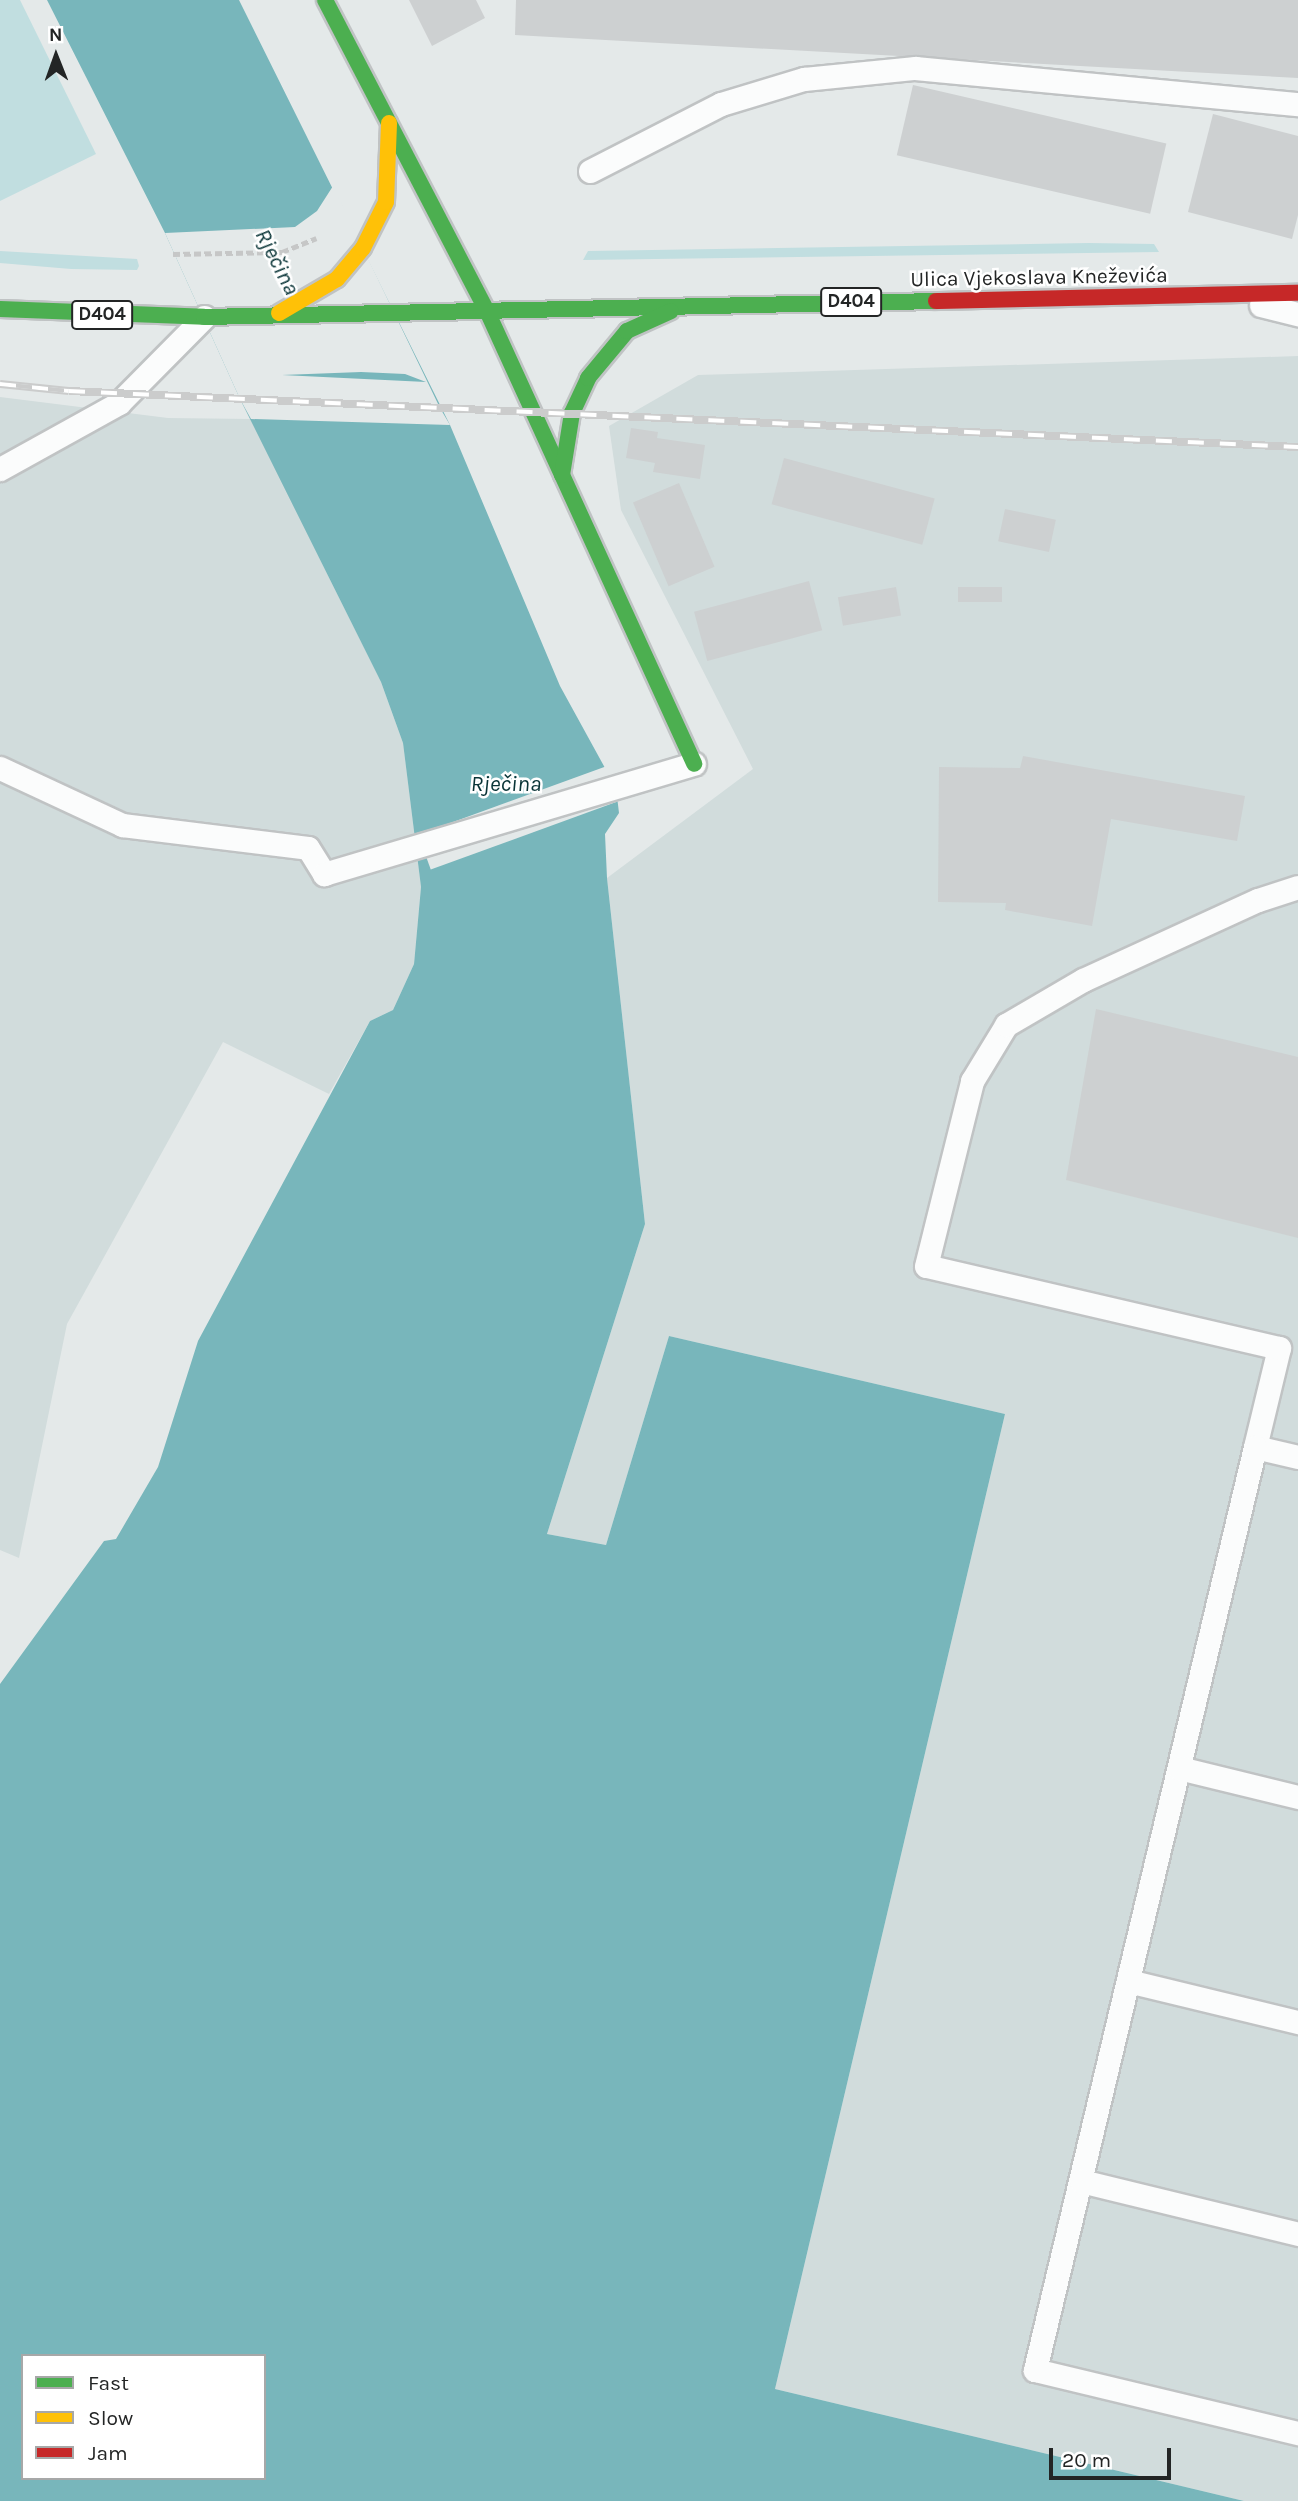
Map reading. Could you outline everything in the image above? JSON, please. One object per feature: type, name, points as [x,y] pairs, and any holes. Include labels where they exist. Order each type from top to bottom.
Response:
[{"type":"main road","points":[[325,0],[487,311],[694,764]]},
{"type":"main road","points":[[274,315],[315,296],[363,248],[386,202],[389,123]]},
{"type":"main road","name":"Ulica Vjekoslava Kneževića","points":[[487,311],[1298,293]]},
{"type":"main road","points":[[562,475],[577,396],[604,355],[636,326],[690,306]]},
{"type":"main road","name":"D404","points":[[0,309],[204,317],[487,311]]},
{"type":"lane","points":[[590,171],[721,104],[804,79],[901,69],[1298,104]]},
{"type":"lane","points":[[1221,294],[1298,314]]},
{"type":"lane","points":[[0,469],[119,402],[204,317]]},
{"type":"lane","points":[[0,768],[122,825],[308,848],[324,874],[694,764]]},
{"type":"lane","points":[[1298,887],[1258,900],[1083,981],[1006,1025],[972,1081],[926,1266],[1279,1348],[1035,2370],[1298,2433]]},
{"type":"lane","points":[[1255,1447],[1298,1457]]},
{"type":"lane","points":[[1179,1768],[1298,1797]]},
{"type":"lane","points":[[1128,1981],[1298,2022]]},
{"type":"lane","points":[[1081,2182],[1298,2234]]},
{"type":"path","points":[[173,254],[282,252],[319,236]]},
{"type":"shaded area","points":[[0,0],[20,0],[96,154],[0,201]]},
{"type":"shaded area","points":[[1154,244],[1159,252],[583,260],[588,251]]},
{"type":"shaded area","points":[[0,251],[137,259],[139,266],[137,270],[71,269],[0,263]]},
{"type":"shaded area","points":[[1298,356],[1298,2501],[1244,2501],[775,2389],[1005,1414],[669,1336],[606,1545],[547,1534],[645,1224],[607,878],[753,769],[621,510],[609,426],[698,375]]},
{"type":"shaded area","points":[[0,397],[168,418],[251,419],[381,682],[403,743],[421,887],[414,964],[393,1010],[370,1021],[329,1094],[223,1042],[67,1324],[19,1558],[0,1550]]},
{"type":"water","name":"Rječina","points":[[47,0],[239,0],[450,425],[560,686],[616,788],[619,813],[605,834],[607,878],[645,1224],[547,1534],[606,1545],[669,1336],[1005,1414],[775,2389],[1244,2501],[0,2501],[0,1684],[104,1541],[116,1539],[158,1467],[198,1341],[370,1021],[393,1010],[414,964],[421,887],[403,743],[381,682],[240,399],[165,233]]},
{"type":"pier","points":[[333,186],[450,425],[251,419],[165,233],[295,227],[317,211]],"holes":[[[361,372],[405,374],[426,382],[282,375]]]},
{"type":"pier","points":[[607,766],[620,801],[431,870],[418,835]]},
{"type":"building","points":[[409,0],[476,0],[485,18],[432,46]]},
{"type":"building","points":[[516,0],[1298,0],[1298,78],[515,35]]},
{"type":"building","points":[[913,85],[1166,143],[1150,214],[897,155]]},
{"type":"building","points":[[1213,114],[1298,136],[1298,215],[1292,239],[1188,212]]},
{"type":"building","points":[[631,428],[658,432],[657,438],[705,445],[700,479],[653,472],[655,463],[626,458]]},
{"type":"building","points":[[784,458],[935,498],[922,545],[772,504]]},
{"type":"building","points":[[679,483],[715,567],[669,586],[633,503]]},
{"type":"building","points":[[1005,509],[1056,520],[1049,552],[998,541]]},
{"type":"building","points":[[809,581],[822,630],[707,661],[694,612]]},
{"type":"building","points":[[896,587],[901,616],[843,626],[838,597]]},
{"type":"building","points":[[958,587],[1002,587],[1002,602],[958,602]]},
{"type":"building","points":[[1023,756],[1245,796],[1237,841],[1111,819],[1092,926],[1005,910],[1006,903],[938,902],[939,767],[1020,768]]},
{"type":"building","points":[[1096,1009],[1298,1057],[1298,1238],[1066,1180]]},
{"type":"railway","points":[[0,384],[69,391],[1298,447]]},
{"type":"traffic: fast","points":[[325,0],[487,311],[694,764]]},
{"type":"traffic: fast","points":[[0,309],[204,317],[936,301]]},
{"type":"traffic: fast","points":[[562,475],[572,413],[588,378],[627,331],[671,311]]},
{"type":"traffic: slow","points":[[279,313],[337,279],[363,248],[386,202],[389,123]]},
{"type":"traffic: jam","points":[[936,301],[1298,293]]}]
